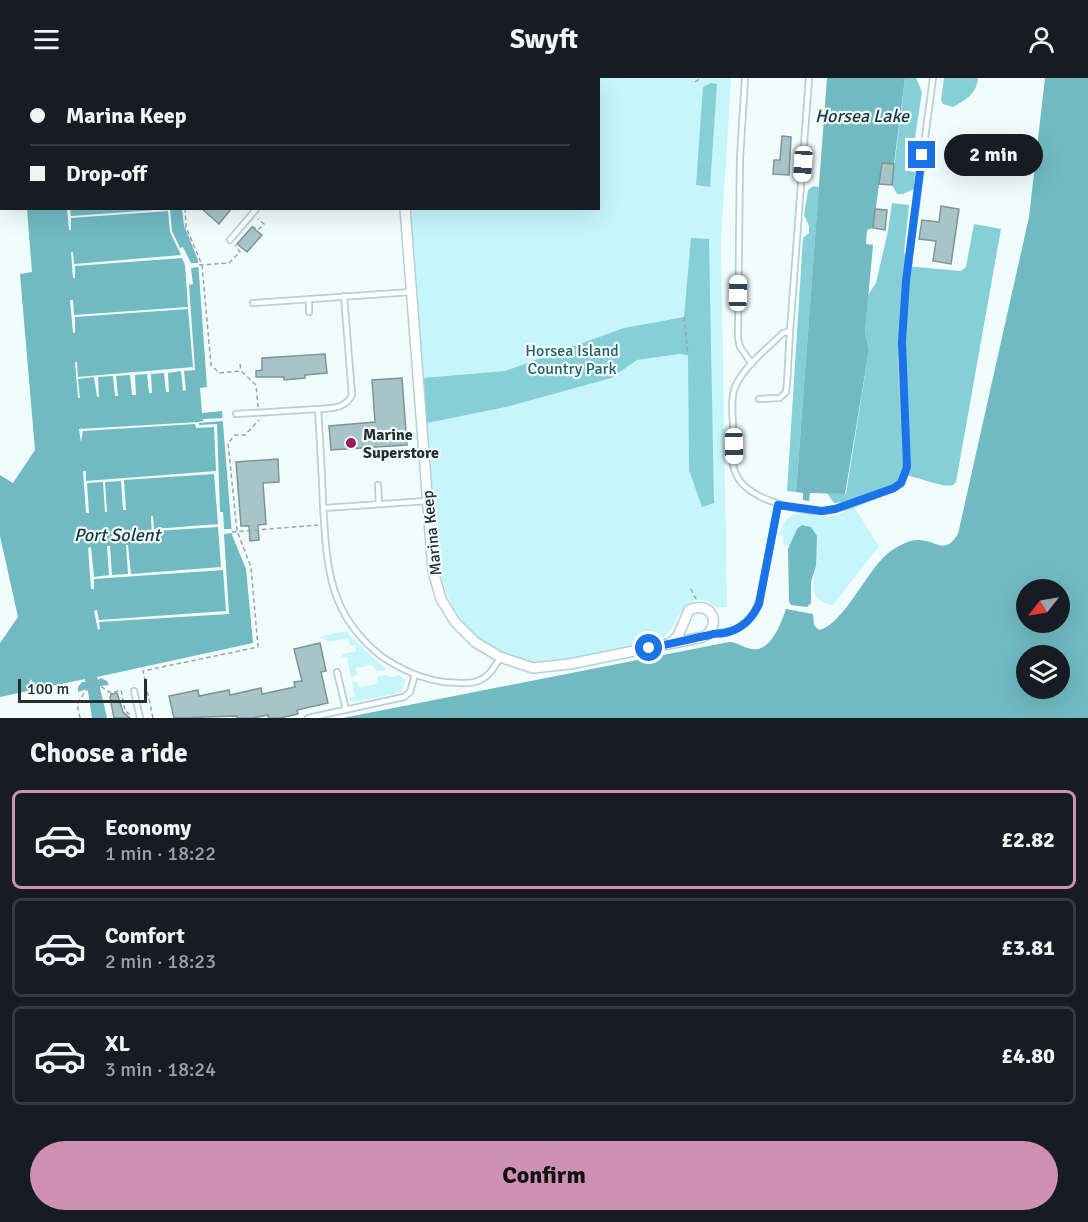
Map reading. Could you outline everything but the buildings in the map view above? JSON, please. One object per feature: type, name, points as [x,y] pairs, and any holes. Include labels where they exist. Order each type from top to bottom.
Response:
[{"type":"street","name":"Marina Keep","points":[[405,210],[433,572],[441,599],[455,622],[475,642],[500,657],[533,668],[570,664],[708,635]]},
{"type":"street","points":[[669,644],[678,636],[686,613],[697,606],[705,607],[710,611],[713,619],[711,632],[708,635]]},
{"type":"lane","points":[[745,78],[740,158],[738,338],[740,347],[752,364]]},
{"type":"lane","points":[[759,399],[780,398],[786,392],[809,78]]},
{"type":"lane","points":[[790,331],[783,333],[752,364],[741,377],[733,392],[734,469],[740,482],[778,505],[822,511],[835,509],[894,488],[901,483],[906,473],[907,449],[902,363],[905,291],[933,78]]},
{"type":"lane","points":[[230,240],[255,210]]},
{"type":"lane","points":[[253,303],[411,292]]},
{"type":"lane","points":[[236,414],[340,407],[347,403],[352,395],[344,296]]},
{"type":"lane","points":[[309,299],[309,312]]},
{"type":"lane","points":[[318,409],[324,525],[331,583],[342,612],[355,631],[376,651],[398,667],[415,675],[441,681],[467,683],[486,679],[493,672],[500,657]]},
{"type":"lane","points":[[378,484],[379,504]]},
{"type":"lane","points":[[324,508],[426,501]]},
{"type":"lane","points":[[708,635],[735,630],[754,614],[760,598],[778,505]]},
{"type":"lane","points":[[337,672],[346,710]]},
{"type":"lane","points":[[308,718],[404,697],[410,692],[415,675]]},
{"type":"lane","points":[[134,691],[140,718]]},
{"type":"path","points":[[695,82],[701,78]]},
{"type":"path","points":[[185,210],[186,227],[200,265],[211,365],[219,373],[241,371]]},
{"type":"path","points":[[246,232],[252,225],[258,230],[264,224],[252,214]]},
{"type":"path","points":[[200,265],[229,263],[240,252],[234,246],[240,239]]},
{"type":"path","points":[[684,317],[688,355]]},
{"type":"path","points":[[153,718],[143,671],[258,647],[251,567],[237,531],[228,443],[235,435],[245,435],[259,420],[256,385],[241,371],[240,364]]},
{"type":"path","points":[[232,531],[324,525]]},
{"type":"path","points":[[692,589],[697,606]]},
{"type":"path","points":[[80,718],[77,704],[92,681],[111,693],[121,690],[125,711],[133,718]]},
{"type":"green space","name":"Horsea Island Country Park","points":[[600,78],[731,78],[721,242],[727,607],[717,607],[697,600],[690,602],[685,606],[670,631],[657,641],[572,660],[536,663],[501,653],[472,632],[460,618],[451,602],[439,568],[410,210],[600,210]]},
{"type":"green space","points":[[905,78],[916,78],[922,92],[910,171],[915,172],[914,189],[897,194],[892,185]]},
{"type":"green space","points":[[944,78],[978,78],[973,92],[953,107],[943,104],[941,100]]},
{"type":"green space","points":[[711,83],[717,84],[710,187],[696,185],[703,87]]},
{"type":"green space","points":[[813,186],[819,187],[796,492],[787,491],[803,238],[809,233],[809,226],[804,215],[808,190]]},
{"type":"green space","points":[[892,203],[909,205],[904,253],[907,255],[906,266],[961,271],[966,267],[974,224],[1001,229],[956,482],[948,486],[905,475],[894,484],[873,493],[834,503],[827,493],[846,494],[869,350],[865,331],[868,295],[876,283]]},
{"type":"green space","points":[[691,238],[709,239],[714,503],[702,507],[689,470],[688,355],[679,354],[637,360],[611,378],[506,407],[427,423],[423,378],[505,371],[624,328],[684,317]]},
{"type":"green space","points":[[854,507],[879,546],[833,605],[825,603],[817,598],[813,588],[817,536],[809,526],[804,525],[797,529],[790,546],[783,545],[784,536],[779,535],[788,518],[794,515],[833,516]]},
{"type":"green space","points":[[346,631],[387,670],[376,671],[372,665],[356,668],[357,674],[351,678],[347,657],[340,658],[343,654],[356,651],[355,645],[350,645],[348,638],[330,642],[319,637]]},
{"type":"green space","points":[[399,675],[405,680],[402,691],[352,702],[349,698],[355,696],[352,682],[357,682],[360,687],[376,684],[378,676],[392,677]]},
{"type":"water","name":"Horsea Lake","points":[[827,78],[905,78],[894,164],[882,163],[873,228],[867,230],[866,244],[873,245],[865,331],[869,350],[845,494],[810,493],[809,501],[803,500],[803,493],[796,492]]},
{"type":"water","points":[[1045,78],[1088,78],[1088,718],[343,718],[729,642],[759,649],[770,641],[786,609],[813,614],[814,625],[819,630],[828,626],[845,609],[889,552],[909,541],[918,540],[944,546],[953,541],[958,534],[1029,217]]},
{"type":"water","name":"Port Solent","points":[[27,210],[182,210],[184,225],[198,260],[207,387],[200,388],[202,413],[222,411],[232,535],[246,569],[253,643],[97,677],[98,680],[101,678],[107,681],[109,685],[100,686],[107,718],[92,718],[88,691],[86,689],[78,692],[78,687],[85,682],[85,679],[0,697],[0,643],[18,617],[0,536],[0,475],[13,483],[35,450],[20,274],[32,272]]},
{"type":"water","points":[[802,525],[811,527],[817,536],[816,566],[811,582],[811,603],[807,607],[791,605],[789,602],[788,549],[797,529]]},
{"type":"pier","points":[[67,210],[70,210],[71,216],[170,210],[172,231],[180,248],[183,247],[191,263],[199,263],[199,267],[191,268],[193,284],[189,285],[195,370],[184,371],[186,390],[183,391],[181,371],[168,373],[169,392],[166,392],[164,373],[151,374],[152,393],[149,393],[147,374],[135,375],[136,395],[132,395],[130,375],[116,376],[118,396],[115,396],[113,376],[98,377],[99,397],[97,397],[94,377],[78,379],[80,398],[78,398],[75,362],[77,362],[78,377],[193,367],[188,309],[75,317],[75,333],[73,333],[70,300],[73,300],[74,315],[188,307],[185,265],[182,258],[75,266],[75,278],[73,278],[71,252],[73,252],[74,264],[181,255],[170,232],[168,211],[71,218],[71,230],[69,230]]},
{"type":"pier","points":[[223,418],[223,421],[199,423],[199,425],[217,424],[220,512],[223,512],[224,529],[232,529],[232,533],[224,534],[229,614],[99,622],[100,629],[98,630],[94,611],[97,610],[99,620],[226,611],[223,570],[94,579],[94,589],[91,589],[88,548],[91,547],[94,577],[109,575],[107,546],[110,546],[112,575],[128,574],[126,545],[128,545],[131,574],[221,567],[218,527],[155,531],[155,541],[152,541],[151,516],[153,516],[154,529],[218,524],[214,474],[124,480],[126,510],[123,510],[121,481],[105,482],[107,512],[105,512],[103,482],[87,483],[89,513],[86,513],[83,471],[86,471],[86,481],[216,471],[214,427],[196,428],[195,424],[83,431],[81,442],[79,429],[199,422],[203,419]]},
{"type":"place","name":"Marine Superstore","points":[[351,443]]},
{"type":"route","points":[[649,648],[721,634],[735,630],[747,622],[759,604],[778,505],[822,511],[835,509],[894,488],[901,483],[907,467],[902,342],[906,281],[922,155]]}]
